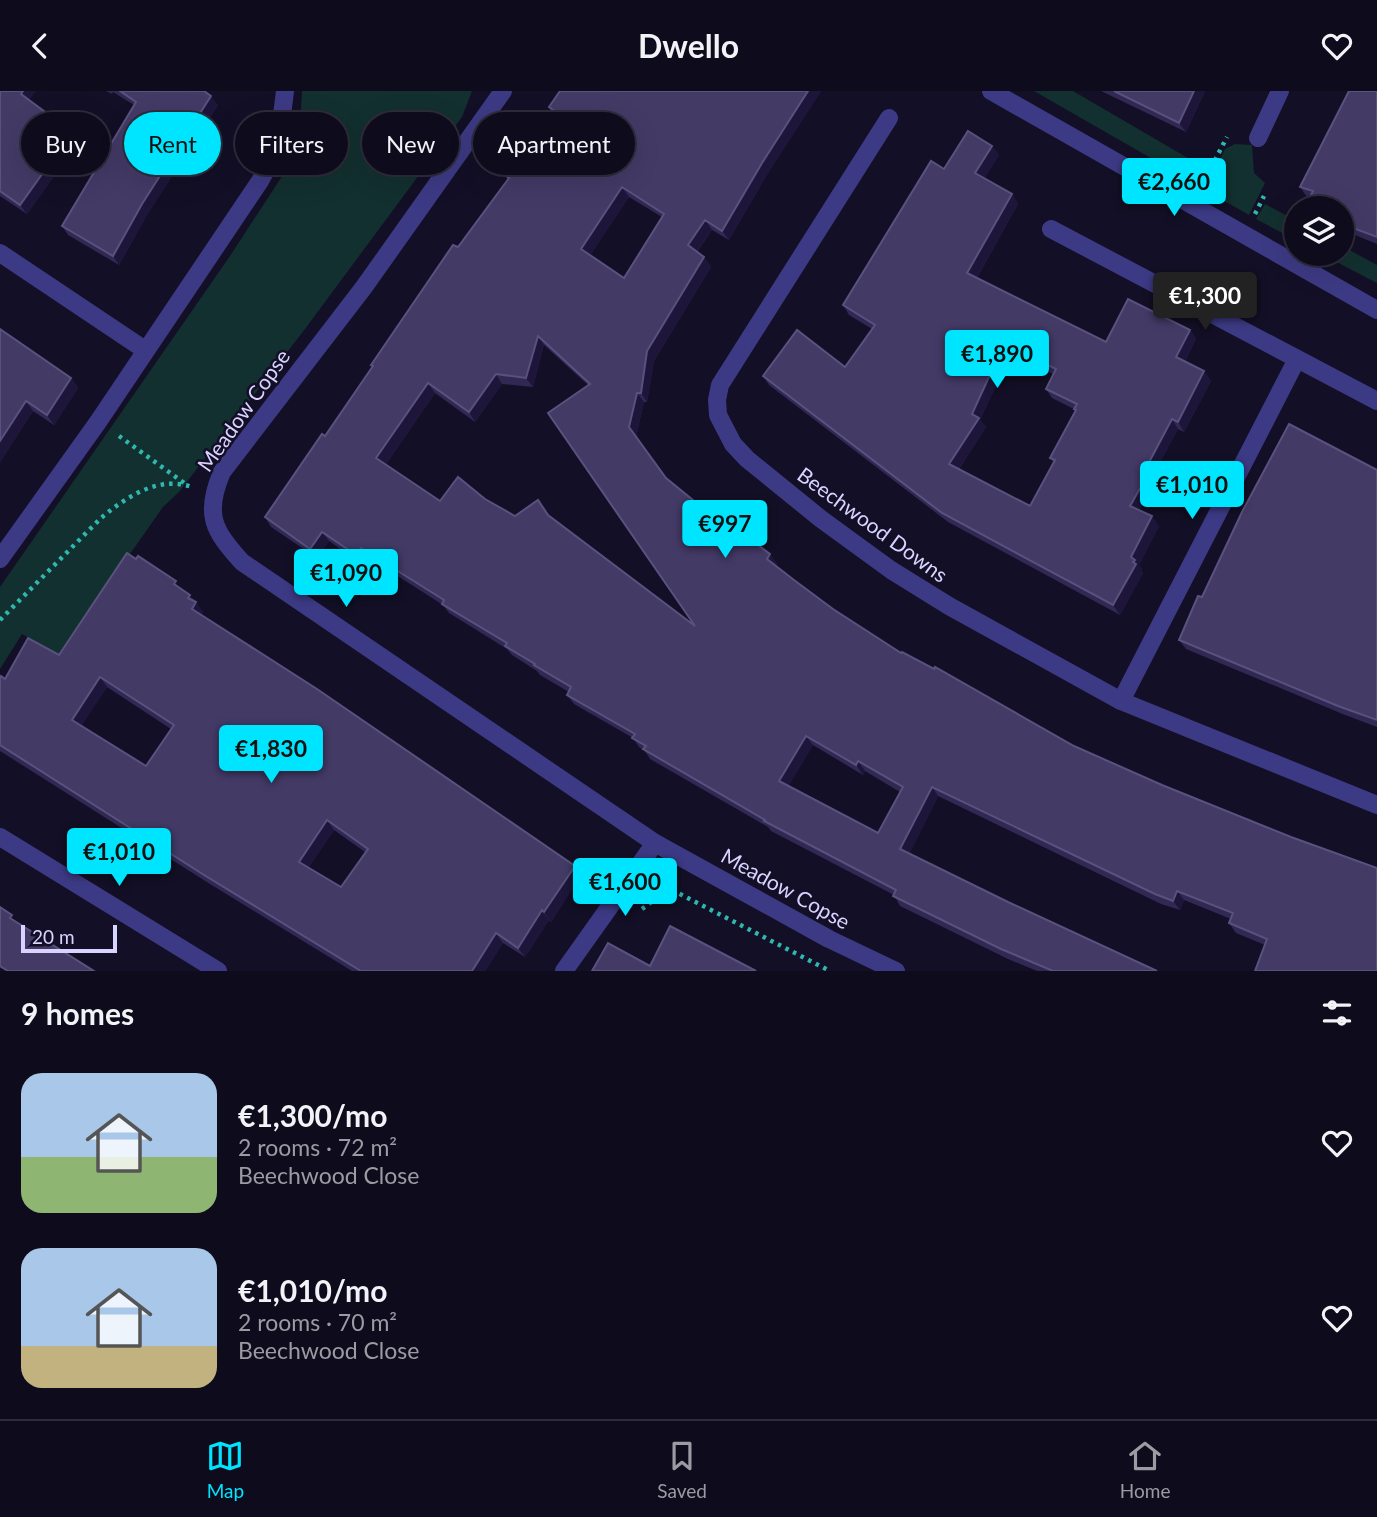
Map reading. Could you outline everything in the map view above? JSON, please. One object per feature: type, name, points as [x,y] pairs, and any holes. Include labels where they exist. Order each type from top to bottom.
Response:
[{"type":"street","points":[[0,559],[98,422],[271,161],[280,137],[285,91]]},
{"type":"street","name":"Meadow Copse","points":[[503,91],[365,287],[222,472],[212,496],[213,515],[219,533],[242,562],[655,843],[829,939],[896,971]]},
{"type":"street","points":[[991,91],[1377,310]]},
{"type":"street","points":[[1258,138],[1280,91]]},
{"type":"street","name":"Beechwood Downs","points":[[889,118],[720,384],[717,400],[720,419],[733,444],[747,459],[821,519],[891,570],[949,606],[1121,701],[1377,805]]},
{"type":"street","points":[[1051,229],[1377,401]]},
{"type":"street","points":[[0,253],[145,350]]},
{"type":"street","points":[[1121,701],[1297,359]]},
{"type":"street","points":[[0,837],[218,971]]},
{"type":"street","points":[[565,971],[655,843]]},
{"type":"path","points":[[1191,205],[1227,137]]},
{"type":"path","points":[[98,422],[187,485],[212,496]]},
{"type":"path","points":[[0,620],[101,518],[120,503],[155,487],[187,485]]},
{"type":"path","points":[[635,919],[653,899],[678,893],[830,971]]},
{"type":"green space","points":[[302,91],[472,91],[459,121],[459,112],[362,112],[362,175],[419,175],[305,329],[179,492],[163,507],[59,655],[22,634],[0,669],[0,587],[230,256],[283,175],[348,175],[348,112],[301,112]]},
{"type":"green space","points":[[1034,91],[1073,91],[1205,168],[1196,184]]},
{"type":"green space","points":[[1235,144],[1252,145],[1254,173],[1265,183],[1249,215],[1205,190],[1225,149]]},
{"type":"green space","points":[[1265,204],[1284,214],[1284,234],[1256,219]]},
{"type":"green space","points":[[1354,253],[1377,265],[1377,283],[1344,266],[1354,266]]},
{"type":"building","points":[[0,91],[23,91],[21,94],[45,112],[21,112],[21,175],[41,175],[20,205],[0,191]]},
{"type":"building","points":[[120,91],[204,91],[211,96],[201,112],[130,112],[136,102]]},
{"type":"building","points":[[560,91],[808,91],[722,231],[705,220],[688,245],[704,257],[647,351],[641,393],[637,393],[629,427],[666,478],[742,540],[745,535],[770,554],[767,559],[794,580],[901,653],[934,669],[935,667],[1074,746],[1291,837],[1377,868],[1377,971],[1255,971],[1267,939],[1229,923],[1233,913],[1177,891],[1173,901],[1155,894],[932,787],[900,849],[1157,971],[1053,971],[1001,949],[893,896],[896,890],[764,821],[643,749],[646,746],[632,738],[635,734],[567,695],[571,687],[505,646],[507,643],[442,604],[444,600],[361,548],[356,555],[322,532],[310,549],[265,517],[322,434],[325,436],[453,245],[458,247],[509,178],[507,175],[635,175],[635,112],[552,112],[553,110],[549,107]],"holes":[[[622,187],[664,214],[624,278],[581,249]],[[538,336],[590,384],[548,413],[695,626],[548,515],[538,500],[515,516],[485,499],[458,477],[440,501],[376,458],[428,383],[469,412],[496,374],[526,378]],[[806,736],[856,765],[858,761],[903,787],[878,833],[779,781]]]},
{"type":"building","points":[[1114,91],[1194,91],[1179,123]]},
{"type":"building","points":[[1349,91],[1377,91],[1377,237],[1354,228],[1354,196],[1311,196],[1313,191],[1300,187]]},
{"type":"building","points":[[124,122],[124,175],[161,175],[113,256],[62,226],[92,175],[110,175],[110,146]]},
{"type":"building","points":[[968,131],[992,146],[975,173],[1012,194],[967,273],[1106,342],[1128,299],[1190,330],[1176,357],[1204,371],[1178,422],[1172,419],[1146,468],[1150,471],[1130,506],[1152,516],[1131,557],[1136,564],[1113,605],[942,513],[763,376],[797,330],[845,367],[875,325],[843,305],[931,161],[944,169]],"holes":[[[1004,344],[1056,369],[1046,389],[1077,404],[1074,409],[1076,410],[1050,458],[1055,460],[1030,506],[949,464],[979,418],[972,414]]]},
{"type":"building","points":[[0,329],[71,378],[47,415],[26,401],[0,441]]},
{"type":"building","points":[[1289,424],[1377,470],[1377,720],[1179,640],[1198,596],[1202,597],[1242,512]]},
{"type":"building","points":[[127,553],[136,559],[138,556],[176,581],[174,584],[196,602],[192,609],[317,689],[575,866],[518,948],[496,933],[472,971],[361,971],[0,745],[1,676],[5,679],[28,638],[59,655]],"holes":[[[100,677],[174,725],[146,766],[72,720]],[[327,820],[368,849],[341,887],[299,862]]]},
{"type":"building","points":[[0,907],[12,915],[10,918],[94,971],[8,971],[0,966]]},
{"type":"building","points":[[670,926],[756,971],[592,971],[608,943],[650,966]]}]
